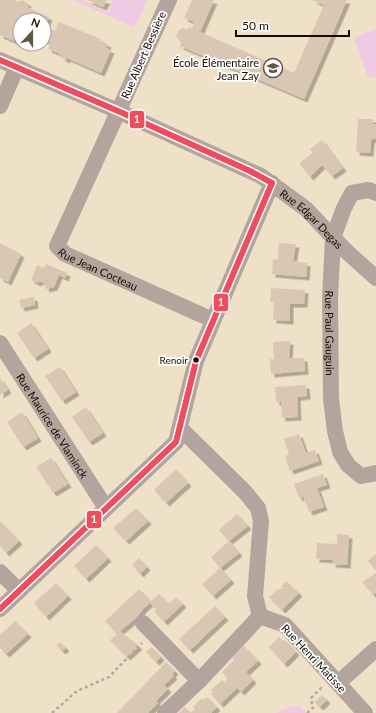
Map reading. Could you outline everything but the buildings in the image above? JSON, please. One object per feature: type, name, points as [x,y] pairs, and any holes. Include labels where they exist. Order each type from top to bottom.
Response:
[{"type":"street","name":"Rue Albert Bessière","points":[[118,111],[169,0]]},
{"type":"street","name":"Rue Edgar Degas","points":[[0,60],[118,111],[250,171],[272,183],[306,209],[333,238],[376,278]]},
{"type":"street","points":[[0,106],[17,67]]},
{"type":"street","name":"Rue Jean Cocteau","points":[[118,111],[57,242],[57,247],[65,254],[212,320]]},
{"type":"street","points":[[0,608],[176,442],[190,382],[212,320],[272,183]]},
{"type":"street","name":"Rue Paul Gauguin","points":[[376,193],[369,190],[352,193],[344,208],[333,238],[330,305],[331,398],[335,431],[340,452],[348,465],[361,476],[376,473]]},
{"type":"street","name":"Rue Maurice de Vlaminck","points":[[0,343],[106,508]]},
{"type":"street","points":[[165,713],[199,681],[260,616],[255,596],[261,521],[258,508],[245,492],[180,428]]},
{"type":"street","points":[[0,572],[18,591]]},
{"type":"street","name":"Rue Henri Matisse","points":[[260,616],[285,625],[365,713]]},
{"type":"street","points":[[148,628],[199,681]]},
{"type":"street","points":[[338,683],[376,649]]},
{"type":"path","points":[[52,713],[77,691],[109,677],[148,628]]},
{"type":"path","points":[[307,713],[312,708],[311,698],[321,688],[327,693],[338,683]]},
{"type":"shaded area","points":[[73,0],[81,0],[108,12],[113,0],[147,0],[137,23],[133,27]]},
{"type":"shaded area","points":[[376,29],[376,76],[368,78],[354,37]]},
{"type":"shaded area","points":[[299,705],[306,713],[277,713],[281,710]]},
{"type":"transit line","name":"1","points":[[0,60],[118,111],[250,171],[272,183]]},
{"type":"transit line","name":"1","points":[[0,609],[176,442],[196,361],[272,183]]},
{"type":"place","name":"École Élémentaire Jean Zay","points":[[273,68]]},
{"type":"place","name":"Renoir","points":[[196,360]]}]
